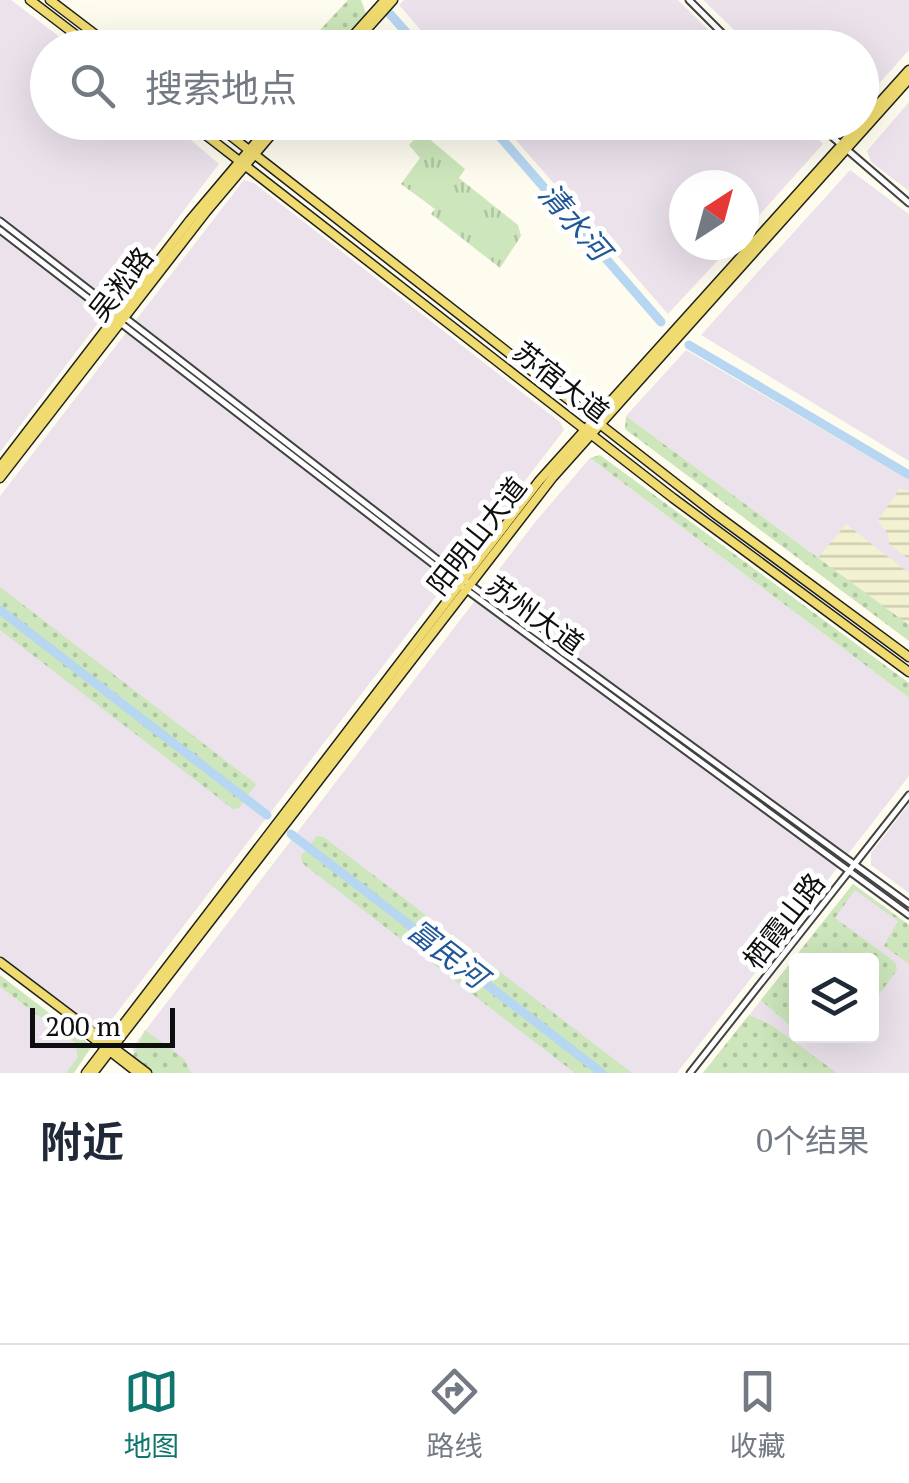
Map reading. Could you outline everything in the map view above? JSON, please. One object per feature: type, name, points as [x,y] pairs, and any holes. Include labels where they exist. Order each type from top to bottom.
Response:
[{"type":"main road","points":[[30,0],[69,30]]},
{"type":"main road","points":[[50,0],[89,30]]},
{"type":"main road","points":[[358,30],[385,0]]},
{"type":"main road","points":[[366,30],[393,0]]},
{"type":"main road","name":"阳明山大道","points":[[879,105],[909,70]]},
{"type":"main road","name":"阳明山大道","points":[[879,110],[909,80]]},
{"type":"main road","name":"苏宿大道","points":[[211,140],[586,430],[909,672]]},
{"type":"main road","name":"苏宿大道","points":[[236,140],[595,421],[909,657]]},
{"type":"main road","name":"吴淞路","points":[[0,468],[260,140]]},
{"type":"main road","name":"吴淞路","points":[[251,152],[263,140]]},
{"type":"main road","name":"阳明山大道","points":[[109,1047],[463,583],[586,430],[849,140]]},
{"type":"main road","name":"阳明山大道","points":[[841,149],[850,140]]},
{"type":"main road","name":"吴淞路","points":[[0,478],[118,318]]},
{"type":"main road","points":[[0,964],[147,1073]]},
{"type":"main road","points":[[86,1073],[109,1047]]},
{"type":"main road","points":[[93,1073],[109,1047]]},
{"type":"main road","points":[[109,1047],[138,1073]]},
{"type":"street","points":[[688,0],[719,30]]},
{"type":"street","points":[[832,140],[909,203]]},
{"type":"street","name":"苏州大道","points":[[0,221],[118,318]]},
{"type":"street","name":"苏州大道","points":[[0,230],[463,583],[909,914]]},
{"type":"street","name":"栖霞山路","points":[[690,1073],[909,794]]},
{"type":"street","name":"苏州大道","points":[[852,868],[909,904]]},
{"type":"shaded area","points":[[0,0],[11,0],[51,30],[30,30],[30,140],[191,140],[219,164],[0,452]]},
{"type":"shaded area","points":[[404,0],[678,0],[709,30],[420,30],[399,5]]},
{"type":"shaded area","points":[[703,0],[909,0],[909,50],[879,84],[879,30],[734,30]]},
{"type":"shaded area","points":[[909,102],[909,191],[871,162],[867,151]]},
{"type":"shaded area","points":[[516,140],[819,140],[823,144],[759,215],[759,170],[669,170],[669,260],[718,260],[668,314]]},
{"type":"shaded area","points":[[850,170],[909,214],[909,461],[701,335]]},
{"type":"shaded area","points":[[244,180],[254,183],[560,422],[564,430],[106,1027],[96,1029],[0,956],[0,496]]},
{"type":"shaded area","points":[[686,350],[909,480],[909,625],[626,416]]},
{"type":"shaded area","points":[[590,458],[909,698],[909,776],[677,1073],[156,1073],[132,1050],[138,1040],[536,521]]},
{"type":"shaded area","points":[[909,804],[909,893],[871,865],[871,853]]},
{"type":"shaded area","points":[[853,884],[909,925],[909,1073],[703,1073],[789,965],[789,1043],[879,1043],[879,953],[798,953]]},
{"type":"shaded area","points":[[0,987],[75,1043],[79,1057],[66,1073],[0,1073]]},
{"type":"green space","points":[[348,0],[361,0],[366,14],[351,30],[320,30]]},
{"type":"green space","points":[[414,140],[431,140],[465,169],[459,178],[518,225],[521,236],[500,268],[431,214],[435,209],[401,184],[420,158],[409,145]]},
{"type":"green space","points":[[626,416],[909,625],[909,641],[625,429]]},
{"type":"green space","points":[[600,455],[909,683],[909,698],[590,458]]},
{"type":"green space","points":[[899,489],[909,491],[909,559],[889,544],[888,534],[878,521]]},
{"type":"green space","points":[[846,524],[909,573],[909,625],[818,558]]},
{"type":"green space","points":[[0,587],[256,784],[239,808],[233,809],[0,630]]},
{"type":"green space","points":[[317,836],[325,838],[632,1073],[575,1073],[302,863],[301,856]]},
{"type":"green space","points":[[853,884],[909,925],[909,964],[884,946],[898,921],[855,890],[835,918],[895,962],[897,970],[879,994],[879,953],[798,953]]},
{"type":"green space","points":[[789,965],[789,1025],[761,1000]]},
{"type":"green space","points":[[0,975],[92,1046],[74,1073],[66,1073],[78,1057],[75,1043],[0,987]]},
{"type":"green space","points":[[749,1015],[771,1025],[789,1038],[789,1043],[796,1043],[837,1073],[703,1073]]},
{"type":"green space","points":[[145,1030],[184,1059],[191,1073],[151,1073],[132,1058]]},
{"type":"waterway","name":"清水河","points":[[390,14],[404,30]]},
{"type":"waterway","name":"清水河","points":[[503,140],[661,322]]},
{"type":"waterway","name":"清水河","points":[[689,345],[909,475]]},
{"type":"waterway","name":"富民河","points":[[0,610],[267,815]]},
{"type":"waterway","name":"富民河","points":[[291,834],[602,1073]]}]
